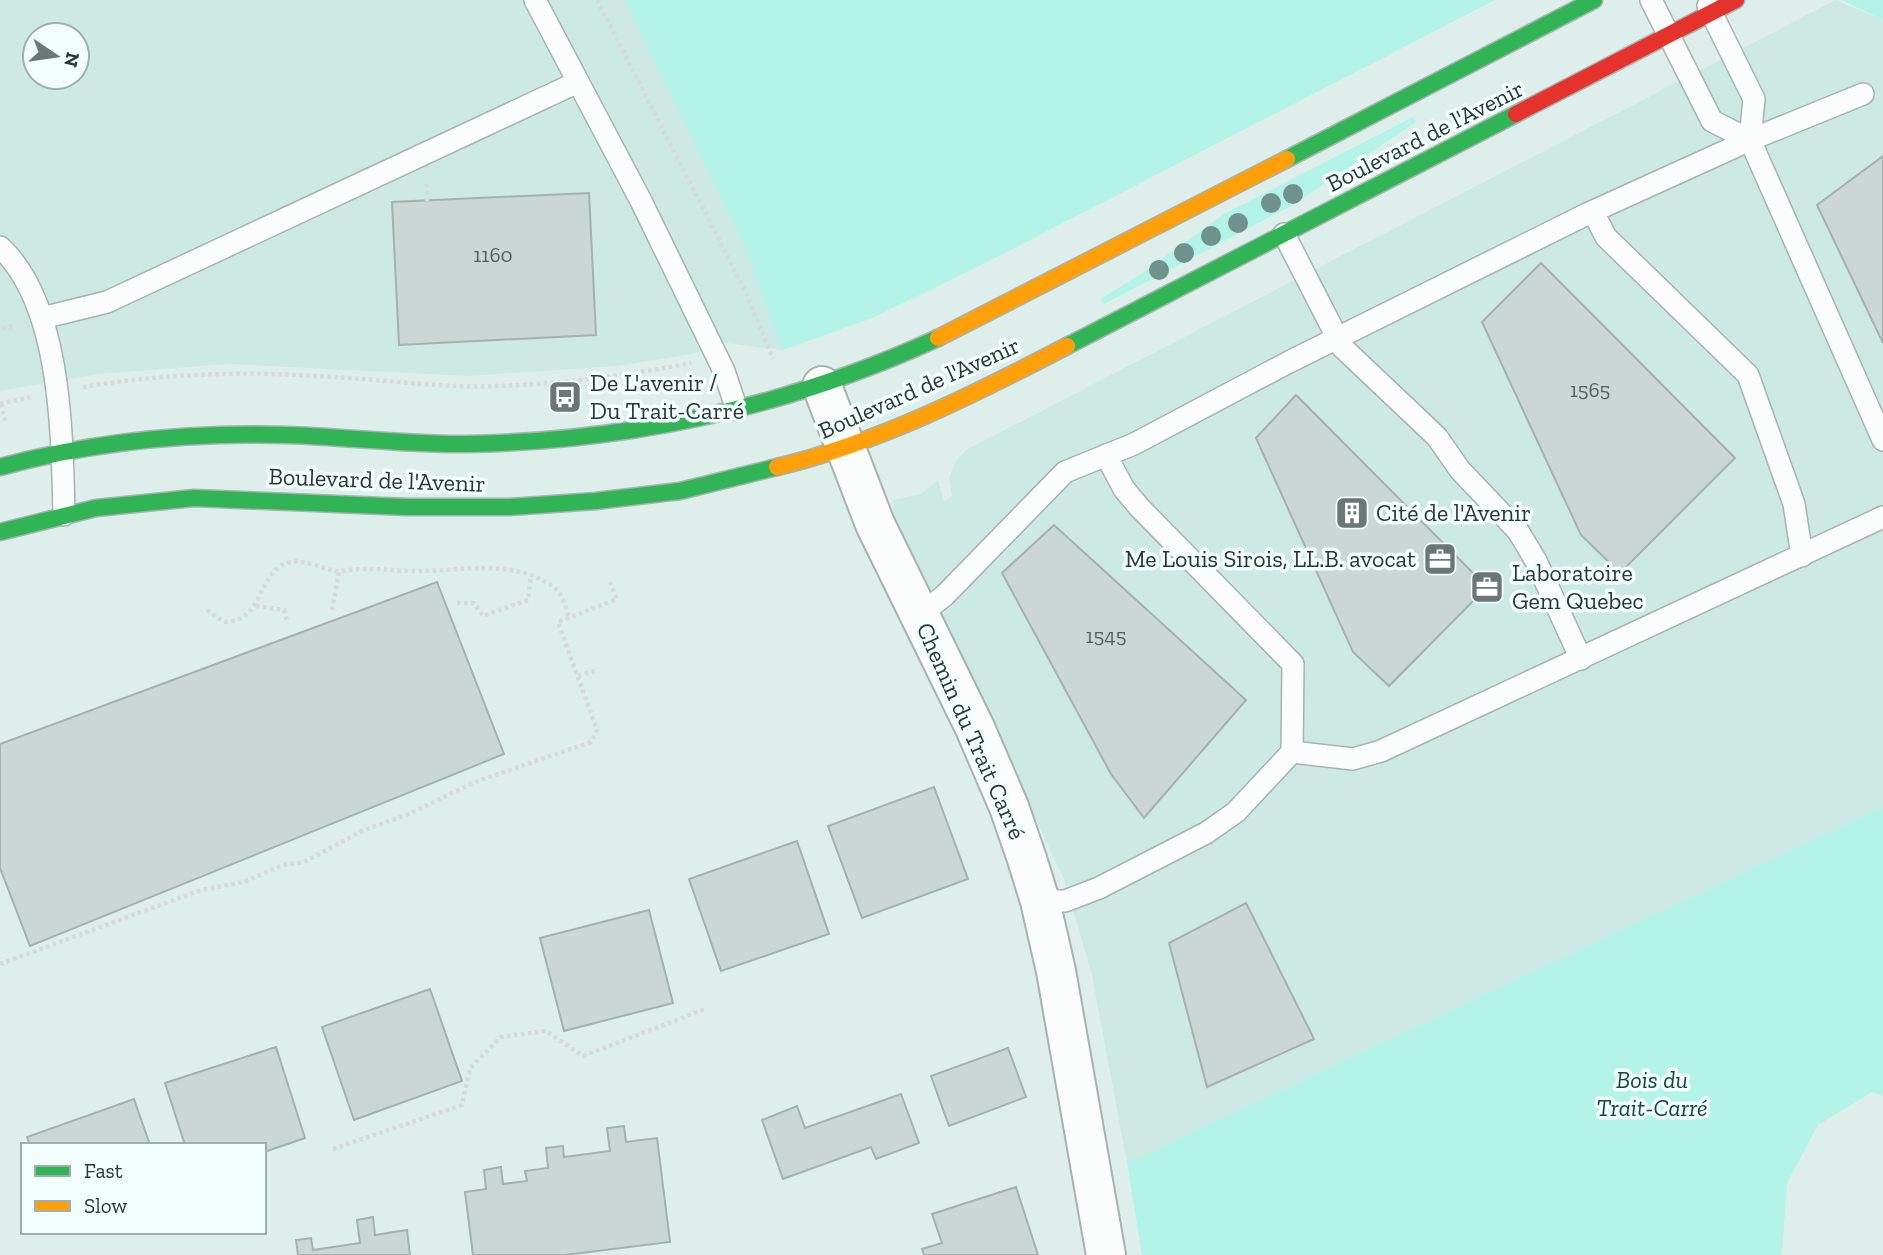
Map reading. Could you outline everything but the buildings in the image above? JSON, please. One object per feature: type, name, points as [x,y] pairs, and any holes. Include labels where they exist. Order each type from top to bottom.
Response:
[{"type":"street","name":"Boulevard de l'Avenir","points":[[0,467],[62,449],[136,438],[229,433],[463,444],[532,443],[642,431],[737,410],[822,386],[976,321],[1594,0]]},
{"type":"street","name":"Boulevard de l'Avenir","points":[[0,532],[64,515],[133,502],[194,498],[407,507],[510,507],[596,501],[691,488],[845,449],[989,386],[1670,34],[1708,6],[1736,0]]},
{"type":"street","name":"Chemin du Trait Carré","points":[[822,386],[875,524],[997,778],[1040,901],[1056,971],[1106,1255]]},
{"type":"lane","points":[[535,0],[641,201],[724,372],[737,410]]},
{"type":"lane","points":[[1651,0],[1712,121],[1750,140]]},
{"type":"lane","points":[[1708,6],[1754,99],[1750,140],[1883,440]]},
{"type":"lane","points":[[42,318],[107,302],[578,82]]},
{"type":"lane","points":[[919,616],[934,605],[1065,472],[1134,444],[1337,338],[1593,212],[1750,140],[1863,94]]},
{"type":"lane","points":[[1593,212],[1606,237],[1748,375],[1794,504],[1802,556]]},
{"type":"lane","points":[[1284,234],[1337,338],[1437,437],[1460,470],[1518,531],[1536,561],[1581,659]]},
{"type":"lane","points":[[0,247],[25,277],[42,318],[48,342],[62,449],[64,515]]},
{"type":"lane","points":[[1040,901],[1065,901],[1099,888],[1206,833],[1236,812],[1292,752],[1293,664],[1139,508],[1124,489],[1106,455]]},
{"type":"lane","points":[[1292,752],[1364,757],[1581,659],[1883,517]]},
{"type":"path","points":[[597,0],[746,293],[773,359]]},
{"type":"path","points":[[427,180],[428,201]]},
{"type":"path","points":[[101,383],[243,373],[456,386],[514,384],[563,381],[695,362]]},
{"type":"path","points":[[6,424],[1,404],[11,401]]},
{"type":"path","points":[[207,610],[225,622],[234,622],[256,606],[267,581],[279,567],[288,562],[320,565],[339,572],[368,567],[410,570],[482,568],[531,576],[559,591],[569,618]]},
{"type":"path","points":[[332,610],[339,572]]},
{"type":"path","points":[[457,603],[474,603],[483,616],[528,600],[531,576]]},
{"type":"path","points":[[0,964],[201,890],[244,881],[283,864],[304,862],[362,831],[409,814],[475,782],[591,742],[597,730],[558,622],[617,599],[609,580]]},
{"type":"path","points":[[256,606],[284,610],[287,621]]},
{"type":"path","points":[[578,676],[597,670]]},
{"type":"path","points":[[333,1149],[462,1105],[470,1068],[501,1037],[546,1031],[583,1056],[705,1009]]},
{"type":"shaded area","points":[[0,0],[625,0],[744,245],[783,350],[726,343],[691,354],[617,366],[468,376],[229,364],[99,374],[0,391]]},
{"type":"shaded area","points":[[1836,0],[1883,20],[1883,807],[1127,1163],[1092,975],[1064,879],[893,519],[893,500],[921,494],[938,480],[944,502],[952,496],[949,477],[955,463],[966,450]]},
{"type":"green space","points":[[625,0],[1495,0],[1001,255],[875,317],[783,350],[744,245]]},
{"type":"green space","points":[[1842,0],[1883,0],[1883,20]]},
{"type":"green space","points":[[1413,117],[1416,122],[1293,205],[1104,304],[1100,299],[1141,274],[1224,214]]},
{"type":"green space","name":"Bois du Trait-Carré","points":[[1883,807],[1883,1096],[1872,1092],[1818,1125],[1787,1183],[1782,1255],[1142,1255],[1127,1163]]},
{"type":"traffic: fast","points":[[1287,159],[1594,0]]},
{"type":"traffic: fast","points":[[1067,346],[1516,114]]},
{"type":"traffic: fast","points":[[0,467],[107,445],[215,435],[288,435],[467,444],[589,436],[708,416],[767,401],[824,383],[938,338]]},
{"type":"traffic: fast","points":[[0,532],[96,508],[194,498],[407,507],[510,507],[596,501],[680,491],[777,467]]},
{"type":"traffic: slow","points":[[938,338],[1287,159]]},
{"type":"traffic: slow","points":[[777,467],[852,445],[925,416],[1067,346]]},
{"type":"traffic: jam","points":[[1516,114],[1736,0]]},
{"type":"place","name":"De L'avenir / Du Trait-Carré","points":[[565,397]]},
{"type":"place","name":"Cité de l'Avenir","points":[[1352,513]]},
{"type":"place","name":"Me Louis Sirois, LL.B. avocat","points":[[1440,559]]},
{"type":"place","name":"Laboratoire Gem Quebec","points":[[1487,587]]}]
